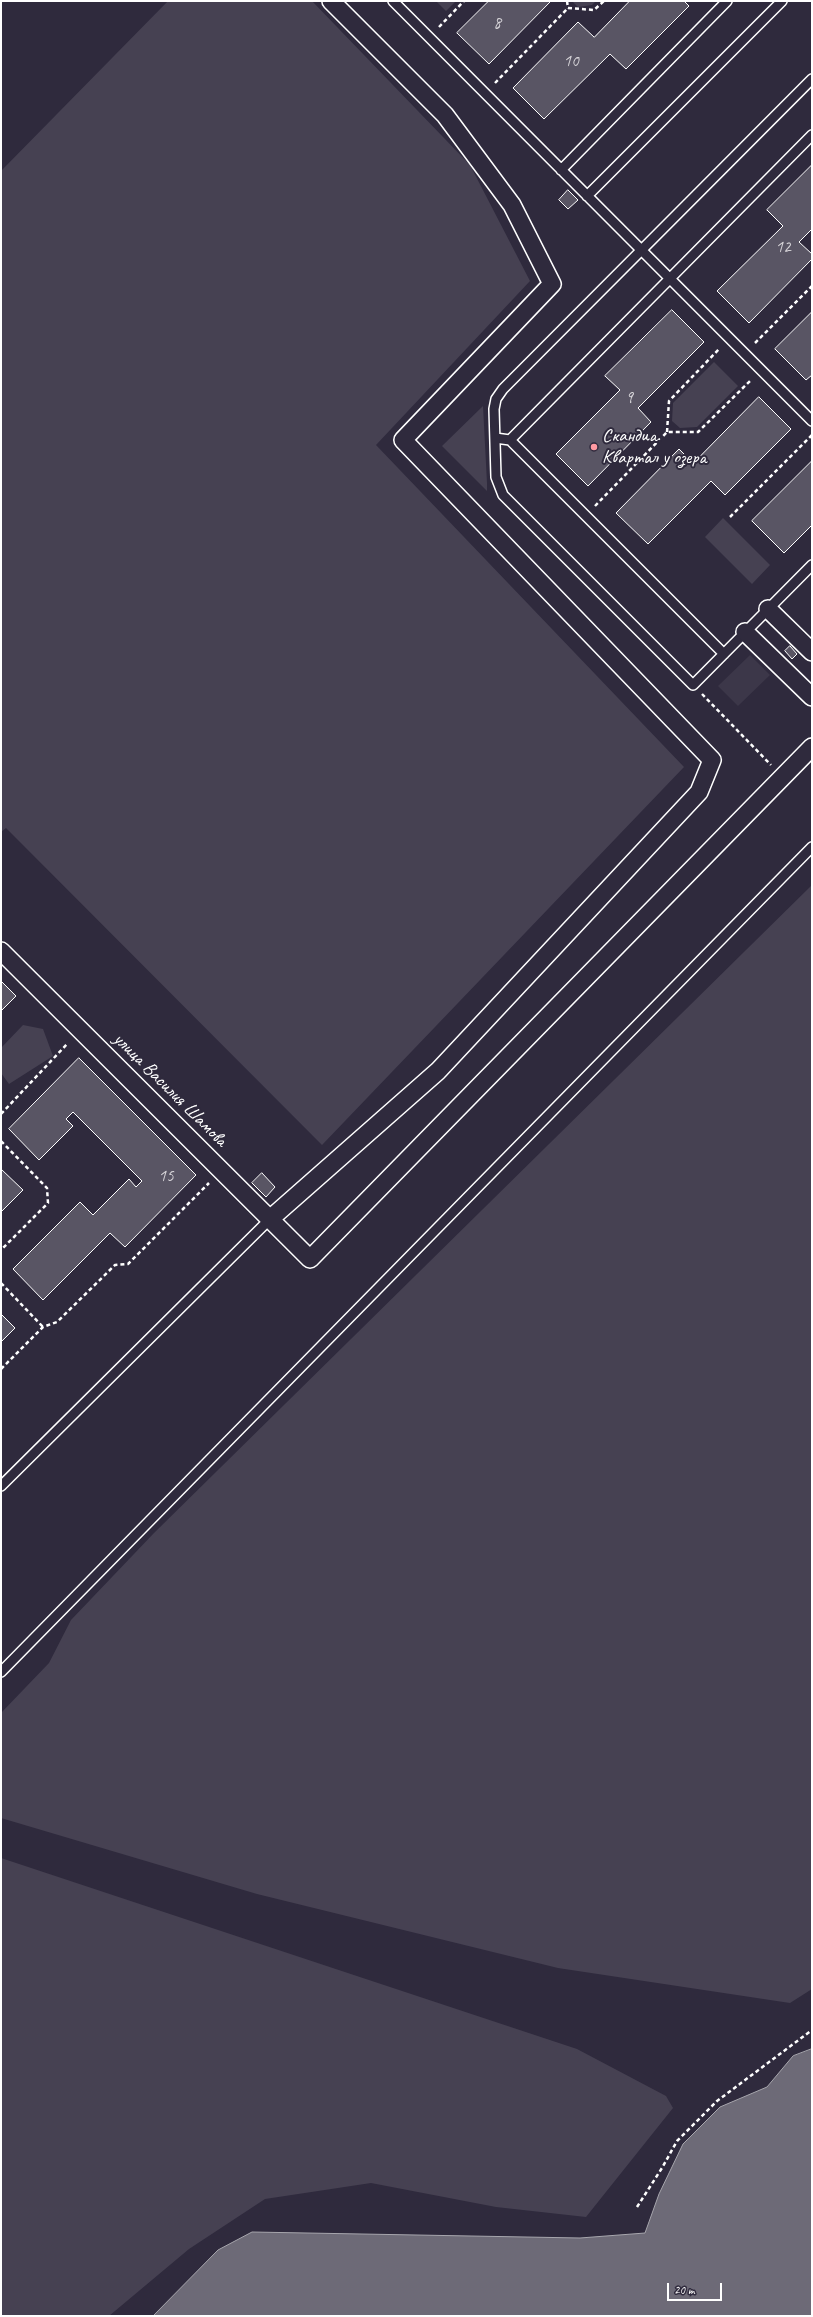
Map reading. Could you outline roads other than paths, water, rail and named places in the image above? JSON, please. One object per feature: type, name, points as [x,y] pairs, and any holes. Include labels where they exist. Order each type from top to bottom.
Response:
[{"type":"street","points":[[270,1219],[438,1071],[699,792],[712,760],[403,440],[552,284],[512,205],[445,115],[331,1]]},
{"type":"street","points":[[768,609],[812,652]]},
{"type":"street","points":[[745,632],[812,697]]},
{"type":"street","name":"улица Василия Шамова","points":[[1,951],[310,1259],[812,747]]},
{"type":"lane","points":[[393,1],[812,421]]},
{"type":"lane","points":[[562,170],[727,1]]},
{"type":"lane","points":[[587,196],[782,1]]},
{"type":"lane","points":[[812,79],[503,389],[496,399],[495,438],[496,476],[503,495],[693,685],[812,565]]},
{"type":"lane","points":[[510,440],[812,135]]},
{"type":"lane","points":[[495,438],[510,440],[724,654]]},
{"type":"lane","points":[[1,1672],[812,847]]},
{"type":"lane","points":[[1,1486],[270,1219]]},
{"type":"place","name":"Скандиа. Квартал у озера","points":[[594,447]]}]
